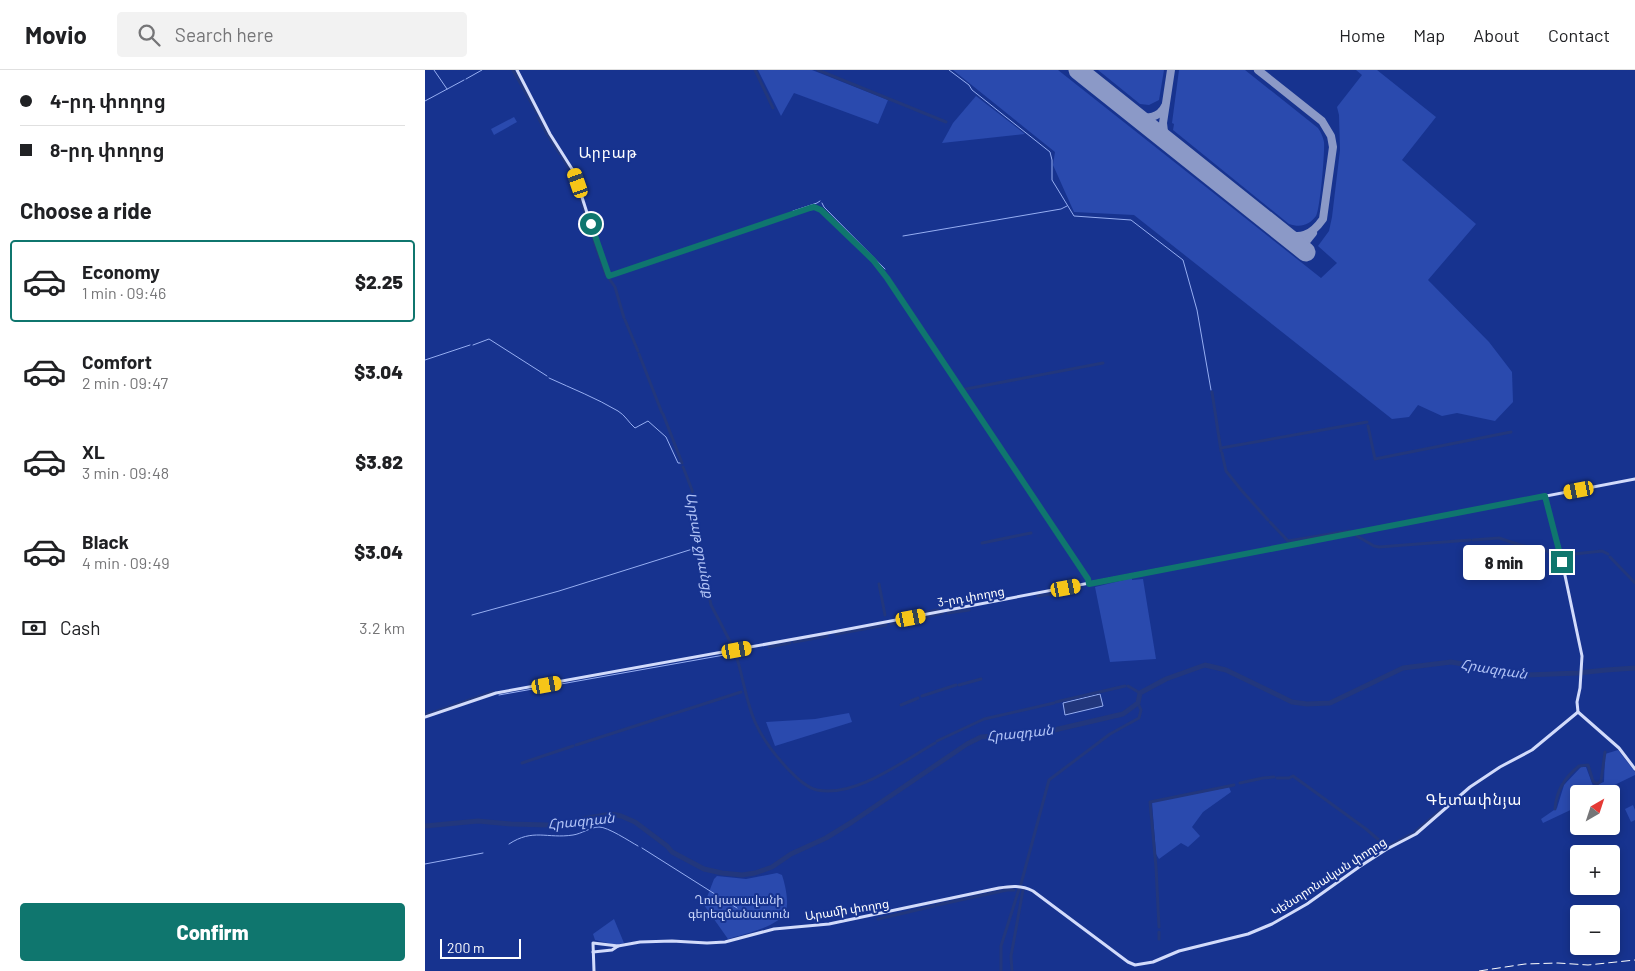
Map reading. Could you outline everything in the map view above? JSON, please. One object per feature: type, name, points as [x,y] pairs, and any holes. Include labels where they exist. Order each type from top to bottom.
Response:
[{"type":"main road","points":[[517,70],[550,134],[574,172],[609,276],[810,208],[817,208],[824,212],[867,254],[887,278],[1091,583]]},
{"type":"main road","name":"3-րդ փողոց","points":[[425,717],[496,694],[694,656],[734,651],[1635,479]]},
{"type":"main road","points":[[1545,496],[1559,547],[1582,658],[1577,702],[1578,712],[1619,748],[1635,769]]},
{"type":"main road","name":"Կենտրոնական փողոց","points":[[1044,899],[1118,955],[1135,965],[1153,962],[1179,951],[1255,932],[1307,904],[1359,867],[1416,834],[1470,787],[1500,767],[1532,750],[1578,712]]},
{"type":"main road","name":"Արամի փողոց","points":[[594,971],[593,943],[618,946],[662,941],[720,943],[774,929],[829,924],[1010,886],[1025,887],[1044,899]]},
{"type":"main road","name":"Արամի փողոց","points":[[593,952],[613,950],[618,946]]},
{"type":"green space","points":[[758,70],[812,70],[888,100],[878,124],[794,93],[781,116]]},
{"type":"green space","points":[[953,70],[1058,70],[1321,278],[1337,263],[1318,246],[1329,231],[1332,217],[1340,150],[1337,107],[1362,75],[1356,70],[1377,70],[1436,117],[1402,160],[1476,224],[1428,280],[1489,342],[1512,372],[1513,402],[1495,421],[1457,413],[1442,416],[1418,405],[1409,417],[1392,419],[1134,215],[1074,212],[1053,165],[1055,152]]},
{"type":"green space","points":[[1098,70],[1164,70],[1159,100],[1149,105],[1140,104]]},
{"type":"green space","points":[[1179,70],[1245,70],[1318,128],[1324,142],[1323,168],[1318,212],[1311,222],[1301,226],[1289,224],[1173,130],[1174,124],[1172,123]]},
{"type":"green space","points":[[976,96],[1025,134],[942,143],[953,123]]},
{"type":"green space","points":[[514,117],[517,122],[494,135],[491,129]]},
{"type":"green space","points":[[1132,578],[1132,580],[1143,579],[1156,659],[1110,662],[1095,587]]},
{"type":"green space","points":[[849,713],[852,722],[775,746],[766,722],[815,719]]},
{"type":"green space","points":[[1618,750],[1635,772],[1635,775],[1614,785],[1596,785],[1604,782],[1605,754]]},
{"type":"green space","points":[[1581,767],[1586,767],[1593,785],[1570,785],[1570,810],[1543,823],[1541,819],[1557,808],[1564,785]]},
{"type":"green space","points":[[1229,787],[1231,792],[1203,812],[1192,827],[1200,836],[1188,847],[1181,843],[1159,859],[1156,854],[1152,802]]},
{"type":"green space","points":[[1633,805],[1635,820],[1631,822],[1625,809]]},
{"type":"green space","name":"Ղուկասավանի գերեզմանատուն","points":[[777,873],[782,875],[786,892],[787,906],[783,916],[761,929],[728,939],[704,905],[714,879],[717,876],[746,879]]},
{"type":"green space","points":[[614,919],[624,943],[616,945],[595,940],[593,934]]},
{"type":"shaded area","points":[[1100,694],[1103,706],[1065,715],[1063,703]]},
{"type":"waterway","points":[[434,70],[447,89]]},
{"type":"waterway","points":[[466,79],[482,70]]},
{"type":"waterway","name":"Արբաթ ջրանցք","points":[[513,70],[537,113]]},
{"type":"waterway","points":[[755,70],[773,108]]},
{"type":"waterway","points":[[818,70],[946,122]]},
{"type":"waterway","points":[[949,70],[1050,152],[1052,180],[1074,216],[1131,220],[1183,260],[1197,310],[1211,390]]},
{"type":"waterway","points":[[425,101],[464,80]]},
{"type":"waterway","name":"Արբաթ ջրանցք","points":[[538,117],[560,154]]},
{"type":"waterway","name":"Արբաթ ջրանցք","points":[[562,157],[570,170],[579,194]]},
{"type":"waterway","name":"Արբաթ ջրանցք","points":[[580,197],[593,238]]},
{"type":"waterway","points":[[793,211],[820,201]]},
{"type":"waterway","points":[[822,203],[885,269]]},
{"type":"waterway","points":[[903,236],[1061,209],[1067,206]]},
{"type":"waterway","name":"Արբաթ ջրանցք","points":[[594,241],[606,275]]},
{"type":"waterway","points":[[681,253],[690,250]]},
{"type":"waterway","name":"Արբաթ ջրանցք","points":[[608,277],[615,287],[624,318]]},
{"type":"waterway","name":"Արբաթ ջրանցք","points":[[625,320],[638,351]]},
{"type":"waterway","points":[[473,345],[489,339],[547,376]]},
{"type":"waterway","points":[[425,360],[470,345]]},
{"type":"waterway","name":"Արբաթ ջրանցք","points":[[639,354],[662,413]]},
{"type":"waterway","points":[[966,389],[1103,363]]},
{"type":"waterway","points":[[549,378],[618,411],[635,428],[648,421],[666,437],[678,463],[682,463]]},
{"type":"waterway","points":[[1212,392],[1221,451]]},
{"type":"waterway","name":"Արբաթ ջրանցք","points":[[663,414],[682,463]]},
{"type":"waterway","points":[[1221,448],[1367,422]]},
{"type":"waterway","points":[[1368,426],[1375,459],[1511,432]]},
{"type":"waterway","points":[[1222,453],[1226,471],[1242,491]]},
{"type":"waterway","name":"Արբաթ ջրանցք","points":[[683,467],[692,490],[699,547],[711,605],[734,649]]},
{"type":"waterway","points":[[1243,492],[1268,520]]},
{"type":"waterway","points":[[1270,522],[1288,541],[1349,531]]},
{"type":"waterway","points":[[982,543],[1031,533]]},
{"type":"waterway","points":[[1357,536],[1379,547],[1470,540]]},
{"type":"waterway","points":[[1473,540],[1499,538],[1544,550],[1557,556]]},
{"type":"waterway","points":[[472,615],[559,591],[699,547]]},
{"type":"waterway","points":[[1565,555],[1602,551],[1608,554]]},
{"type":"waterway","points":[[1610,557],[1635,583]]},
{"type":"waterway","points":[[879,584],[885,615]]},
{"type":"waterway","points":[[1038,596],[1059,593]]},
{"type":"waterway","points":[[912,615],[938,610]]},
{"type":"waterway","points":[[948,613],[969,610]]},
{"type":"waterway","points":[[891,624],[943,613]]},
{"type":"waterway","points":[[836,634],[886,625]]},
{"type":"waterway","points":[[794,642],[827,636]]},
{"type":"waterway","points":[[769,647],[790,643]]},
{"type":"waterway","name":"Արբաթ ջրանցք","points":[[735,652],[749,705],[761,735],[787,768],[813,789],[832,791],[847,789],[863,783],[894,768],[935,743]]},
{"type":"waterway","points":[[499,695],[730,654]]},
{"type":"waterway","name":"Հրազդան","points":[[425,826],[478,821],[548,825],[569,823],[611,814],[635,822],[667,846],[672,852],[704,869],[742,875],[772,867],[791,854],[826,838],[967,744],[981,737],[1050,731],[1123,714],[1138,703],[1140,693],[1166,679],[1205,665],[1226,670],[1292,702],[1307,704],[1330,703],[1403,668],[1451,662],[1527,675],[1635,668]]},
{"type":"waterway","points":[[959,685],[981,679]]},
{"type":"waterway","points":[[922,696],[956,685]]},
{"type":"waterway","name":"Արբաթ ջրանցք","points":[[1056,702],[1125,686]]},
{"type":"waterway","name":"Արբաթ ջրանցք","points":[[1128,686],[1140,693]]},
{"type":"waterway","points":[[425,715],[493,692]]},
{"type":"waterway","points":[[576,745],[741,692]]},
{"type":"waterway","points":[[901,705],[918,698]]},
{"type":"waterway","name":"Արբաթ ջրանցք","points":[[937,741],[984,719],[1054,703]]},
{"type":"waterway","points":[[1021,884],[1049,780],[1110,734],[1139,718],[1141,710],[1138,703]]},
{"type":"waterway","points":[[522,763],[573,746]]},
{"type":"waterway","points":[[1555,809],[1562,785],[1579,766],[1588,765],[1593,781],[1597,784],[1601,781],[1605,752]]},
{"type":"waterway","points":[[1277,778],[1293,776],[1366,829],[1387,847],[1412,834]]},
{"type":"waterway","points":[[1240,783],[1274,777]]},
{"type":"waterway","points":[[1159,927],[1150,802],[1234,785]]},
{"type":"waterway","points":[[1415,832],[1441,810]]},
{"type":"waterway","points":[[509,844],[525,836],[573,835],[599,827],[613,832],[638,846]]},
{"type":"waterway","points":[[642,848],[737,908]]},
{"type":"waterway","points":[[425,864],[483,853]]},
{"type":"waterway","points":[[1001,971],[1001,946],[1019,889]]},
{"type":"waterway","points":[[937,905],[1014,890]]},
{"type":"waterway","points":[[1012,971],[1011,956],[1023,890]]},
{"type":"waterway","points":[[878,919],[934,906]]},
{"type":"waterway","points":[[1159,932],[1159,939]]},
{"type":"taxiway","points":[[1170,143],[1164,132],[1163,123],[1171,70]]},
{"type":"taxiway","points":[[1258,70],[1322,121],[1331,136],[1333,147],[1323,219],[1319,225],[1304,235],[1293,236],[1280,232]]},
{"type":"taxiway","points":[[1135,116],[1153,117],[1160,113],[1165,106]]},
{"type":"taxiway","points":[[1301,248],[1313,233]]},
{"type":"runway","points":[[1078,70],[1306,252]]},
{"type":"railway","points":[[1479,971],[1525,964],[1558,963],[1588,965],[1635,960]]},
{"type":"district","name":"Արբաթ","points":[[608,153]]},
{"type":"district","name":"Գետափնյա","points":[[1474,800]]},
{"type":"route","points":[[591,224],[609,276],[810,208],[814,207],[824,212],[873,260],[887,278],[1088,579],[1089,584],[1545,496],[1562,562]]}]
